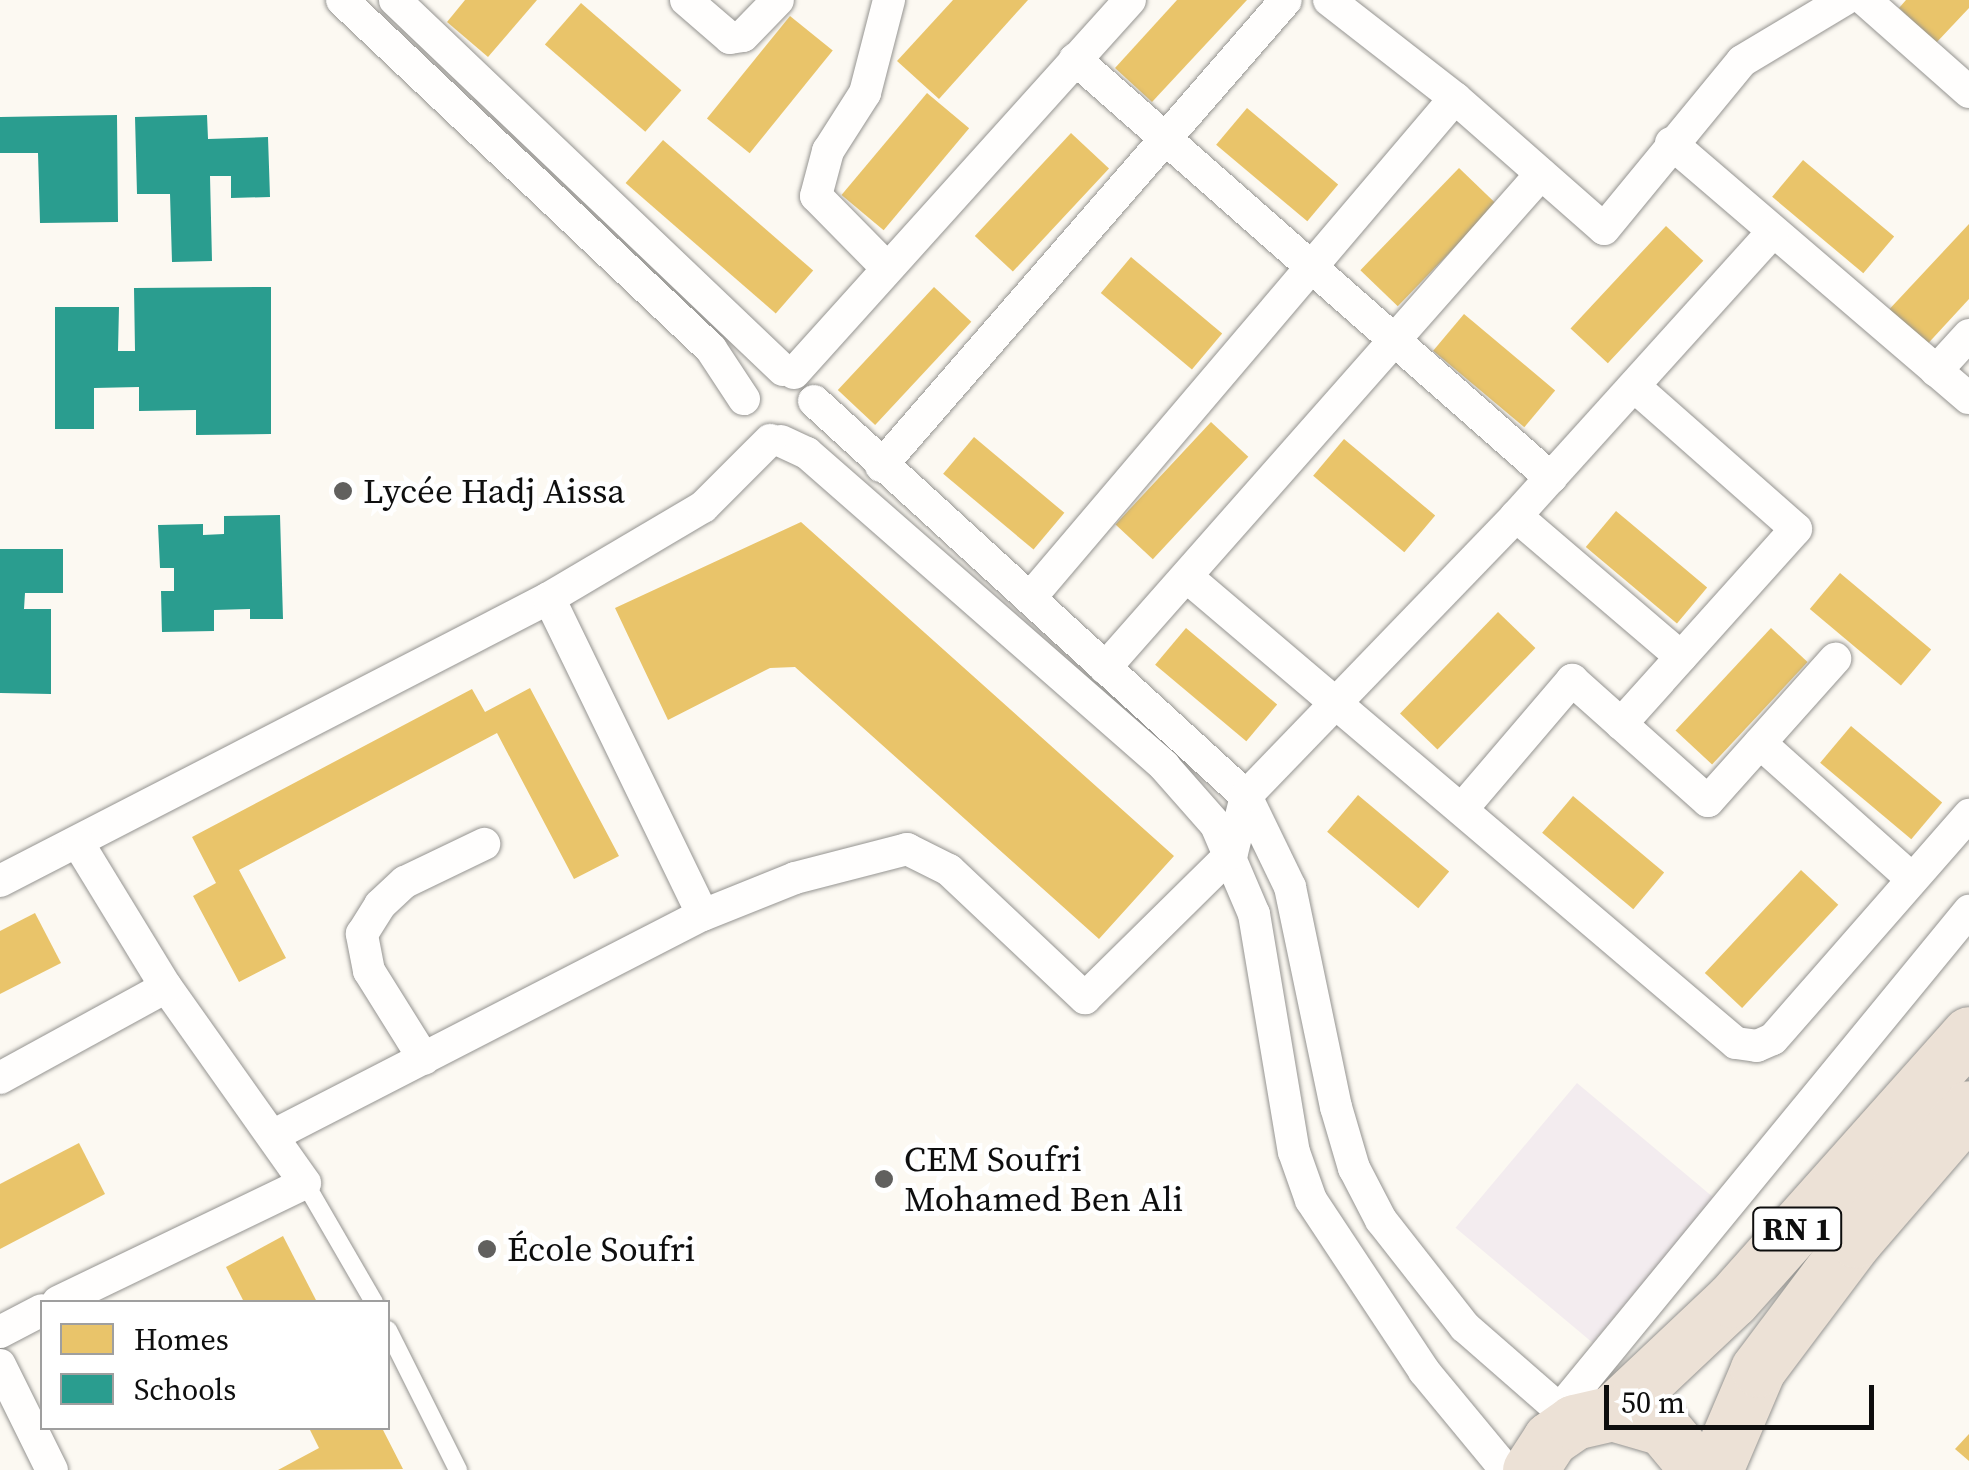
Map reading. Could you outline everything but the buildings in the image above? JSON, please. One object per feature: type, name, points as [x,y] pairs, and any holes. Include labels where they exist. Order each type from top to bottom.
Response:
[{"type":"highway","name":"RN 1","points":[[1583,1414],[1732,1300],[1969,1034]]},
{"type":"highway","name":"RN 1","points":[[1714,1470],[1758,1369],[1855,1240],[1969,1108]]},
{"type":"highway","points":[[1758,1369],[1759,1470]]},
{"type":"highway","points":[[1530,1470],[1550,1438],[1583,1414],[1664,1428],[1698,1470]]},
{"type":"street","points":[[342,0],[711,348],[744,399],[747,420],[775,440],[808,453],[1197,799],[1232,853],[1254,914],[1294,1152],[1311,1200],[1424,1371],[1506,1470]]},
{"type":"street","points":[[394,0],[788,372],[881,466],[1246,796],[1290,887],[1354,1168],[1381,1220],[1465,1327],[1583,1414],[1969,911]]},
{"type":"street","points":[[686,0],[730,38],[742,36],[778,0]]},
{"type":"street","points":[[744,399],[762,374],[788,372],[1130,0]]},
{"type":"street","points":[[881,466],[1165,144],[1286,0]]},
{"type":"street","points":[[1329,0],[1455,98],[1604,230],[1671,143],[1742,62],[1844,0]]},
{"type":"street","points":[[1865,0],[1965,81]]},
{"type":"street","points":[[883,4],[865,93],[828,151],[816,196],[887,268]]},
{"type":"street","points":[[1075,59],[1165,144],[1551,478]]},
{"type":"street","points":[[1030,598],[1455,98]]},
{"type":"street","points":[[1671,143],[1969,398]]},
{"type":"street","points":[[1105,668],[1392,338],[1542,174]]},
{"type":"street","points":[[276,1134],[703,916],[794,878],[906,849],[949,870],[1084,998],[1232,853],[1246,796],[1516,516],[1773,232]]},
{"type":"street","points":[[1936,370],[1969,336]]},
{"type":"street","points":[[1621,724],[1796,529],[1634,386]]},
{"type":"street","points":[[0,881],[549,598],[703,506],[775,440],[810,423],[814,401]]},
{"type":"street","points":[[1516,516],[1681,657]]},
{"type":"street","points":[[1187,577],[1335,707],[1462,809],[1736,1044],[1757,1046],[1773,1039],[1969,815]]},
{"type":"street","points":[[549,598],[703,916]]},
{"type":"street","points":[[1462,809],[1572,680],[1708,802],[1835,660]]},
{"type":"street","points":[[1760,743],[1912,878]]},
{"type":"street","points":[[62,1300],[305,1183],[276,1134],[166,987],[78,843]]},
{"type":"street","points":[[424,1059],[370,971],[362,934],[380,905],[405,882],[484,844]]},
{"type":"street","points":[[0,1078],[166,987]]},
{"type":"street","points":[[0,1332],[40,1311]]},
{"type":"street","points":[[0,1366],[52,1470]]},
{"type":"lane","points":[[305,1183],[373,1300]]},
{"type":"lane","points":[[390,1334],[458,1470]]},
{"type":"shaded area","points":[[1577,1083],[1714,1198],[1593,1343],[1456,1228]]},
{"type":"place","name":"Lycée Hadj Aissa","points":[[343,491]]},
{"type":"place","name":"CEM Soufri Mohamed Ben Ali","points":[[884,1179]]},
{"type":"place","name":"École Soufri","points":[[487,1249]]}]
